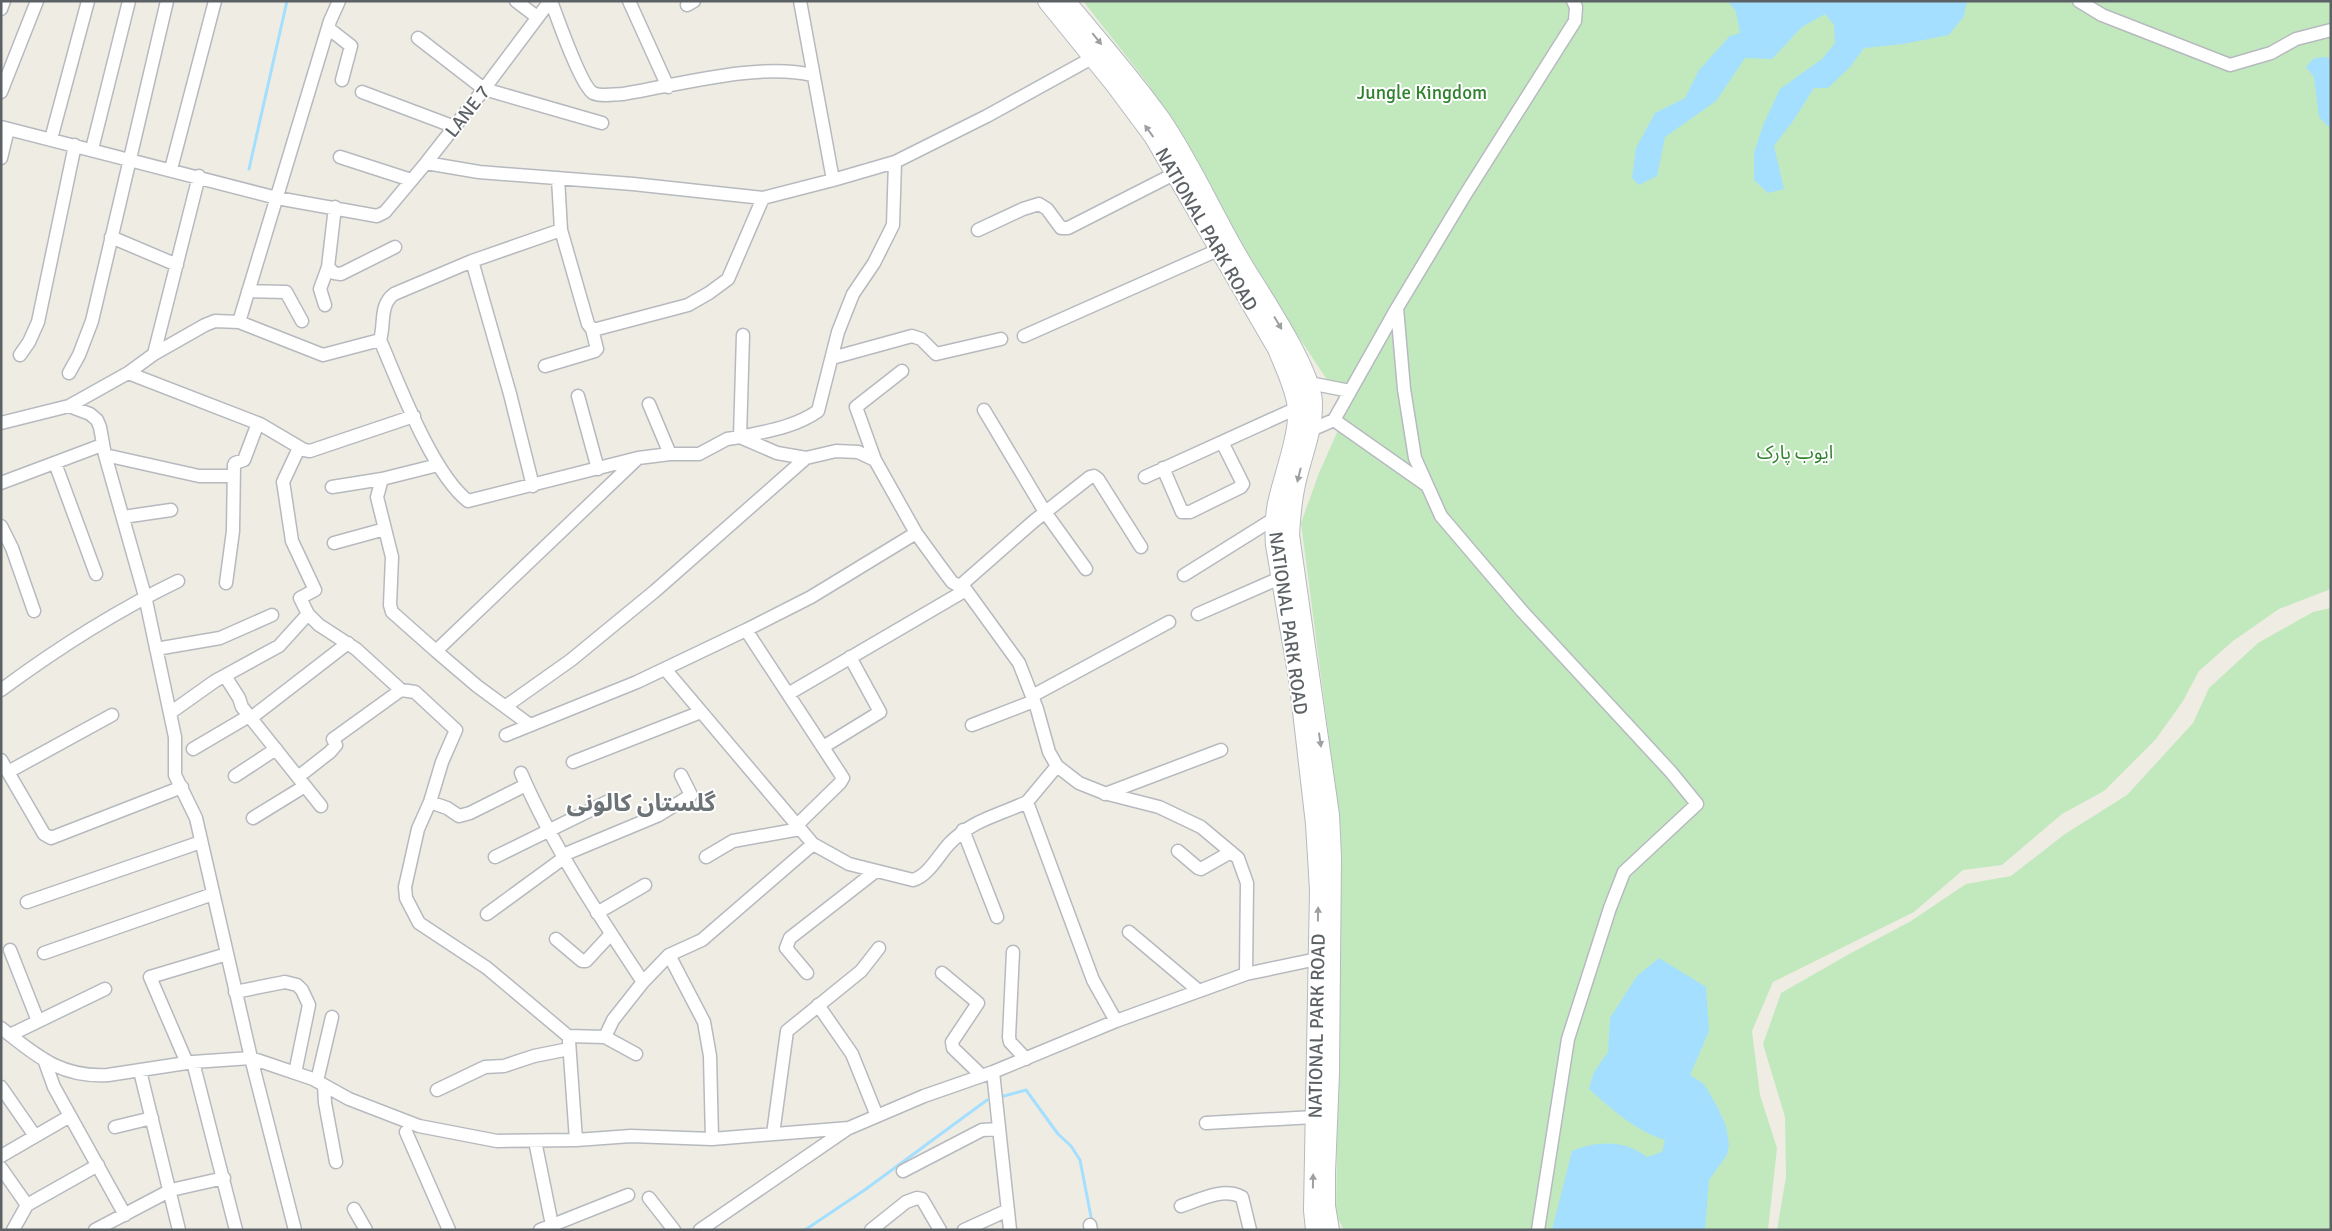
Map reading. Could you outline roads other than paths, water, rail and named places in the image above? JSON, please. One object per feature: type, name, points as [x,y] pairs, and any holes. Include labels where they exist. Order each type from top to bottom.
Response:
[{"type":"main road","name":"NATIONAL PARK ROAD","points":[[1047,1],[1153,136],[1277,349],[1290,380],[1303,429],[1290,536],[1320,798],[1317,959],[1326,1206],[1318,1229]]},
{"type":"main road","name":"NATIONAL PARK ROAD","points":[[1066,1],[1161,120],[1187,162],[1228,240],[1287,338],[1309,382],[1313,401],[1277,500],[1275,545],[1299,685],[1332,857],[1322,1094],[1314,1117],[1313,1210],[1318,1229]]},
{"type":"street","points":[[1,8],[4,1]]},
{"type":"street","points":[[1,92],[37,1]]},
{"type":"street","points":[[51,140],[88,1]]},
{"type":"street","points":[[92,149],[129,1]]},
{"type":"street","points":[[69,373],[79,355],[92,321],[166,1]]},
{"type":"street","points":[[171,169],[215,1]]},
{"type":"street","points":[[239,322],[328,28],[339,1]]},
{"type":"street","points":[[516,1],[537,17]]},
{"type":"street","points":[[550,1],[570,52],[587,88],[592,93],[603,95],[623,94],[754,73],[796,71],[812,75]]},
{"type":"street","name":"LANE 7","points":[[335,207],[377,216],[385,212],[426,164],[484,90],[550,1]]},
{"type":"street","points":[[629,1],[668,87]]},
{"type":"street","points":[[800,1],[812,75],[834,180]]},
{"type":"street","points":[[1303,429],[1334,420],[1383,332],[1465,194],[1575,20],[1576,8],[1572,1]]},
{"type":"street","points":[[2079,1],[2102,15],[2230,64],[2271,53],[2296,39],[2331,30]]},
{"type":"street","points":[[328,28],[351,46],[342,80]]},
{"type":"street","points":[[418,38],[484,90],[602,123]]},
{"type":"street","points":[[426,164],[479,172],[763,198],[895,162],[987,116],[1092,58]]},
{"type":"street","points":[[362,92],[455,127]]},
{"type":"street","points":[[1,158],[4,128],[171,169],[277,198],[335,207],[328,267],[320,289],[325,305]]},
{"type":"street","points":[[20,355],[29,342],[38,322],[74,145]]},
{"type":"street","points":[[340,157],[412,180]]},
{"type":"street","points":[[561,230],[472,261],[394,294],[387,299],[380,340],[438,465],[460,495],[468,501],[638,458],[670,454],[699,454],[727,439],[779,429],[806,419],[818,410],[838,332],[853,294],[874,264],[893,225],[895,162]]},
{"type":"street","points":[[978,230],[1022,209],[1039,204],[1047,209],[1060,228],[1068,228],[1174,174]]},
{"type":"street","points":[[154,354],[198,176]]},
{"type":"street","points":[[545,366],[597,349],[561,230],[558,178]]},
{"type":"street","points":[[592,329],[688,304],[722,284],[728,279],[763,198]]},
{"type":"street","points":[[111,237],[176,265]]},
{"type":"street","points":[[328,267],[334,273],[342,274],[395,247]]},
{"type":"street","points":[[1024,336],[1218,250]]},
{"type":"street","points":[[472,261],[510,394],[533,486]]},
{"type":"street","points":[[248,291],[286,292],[302,321]]},
{"type":"street","points":[[1397,308],[1398,333],[1415,458],[1425,484],[1442,516],[1522,611],[1671,772],[1697,804],[1624,872],[1610,908],[1568,1039],[1538,1230]]},
{"type":"street","points":[[1,423],[69,406],[128,374],[154,354],[215,321],[239,322],[323,355],[380,340]]},
{"type":"street","points":[[1383,332],[1398,333]]},
{"type":"street","points":[[740,437],[743,334]]},
{"type":"street","points":[[832,358],[912,336],[921,339],[936,354],[1001,339]]},
{"type":"street","points":[[902,371],[856,407],[875,460],[916,533],[952,582],[963,588],[1019,663],[1033,699],[1049,752],[1057,766],[1079,783],[1105,794],[1159,807],[1202,827],[1238,858],[1247,883],[1246,974]]},
{"type":"street","points":[[128,374],[258,423],[299,448],[310,450],[414,416]]},
{"type":"street","points":[[1309,382],[1350,391]]},
{"type":"street","points":[[578,396],[598,468]]},
{"type":"street","points":[[649,404],[670,454]]},
{"type":"street","points":[[69,406],[90,414],[97,420],[145,596],[170,713],[174,737],[175,775],[196,818],[235,992],[295,1230]]},
{"type":"street","points":[[1145,476],[1297,408]]},
{"type":"street","points":[[984,410],[1045,512],[1086,569]]},
{"type":"street","points":[[1334,420],[1425,484]]},
{"type":"street","points":[[226,583],[233,531],[233,476],[235,463],[244,460],[258,423]]},
{"type":"street","points":[[740,437],[777,453],[806,458],[836,451],[858,452],[875,460]]},
{"type":"street","points":[[1163,468],[1182,512],[1190,512],[1241,487],[1243,484],[1222,442]]},
{"type":"street","points":[[299,448],[283,482],[292,541],[315,590],[300,598],[308,614],[319,625],[348,644],[401,690],[416,692],[456,730],[442,762],[430,802],[418,829],[405,887],[406,898],[419,923],[487,968],[569,1043],[576,1140]]},
{"type":"street","points":[[1,483],[54,463],[104,450],[199,476],[233,476]]},
{"type":"street","points":[[436,651],[638,458]]},
{"type":"street","points":[[506,706],[571,660],[655,591],[806,458]]},
{"type":"street","points":[[54,463],[96,574]]},
{"type":"street","points":[[332,487],[382,479],[438,465]]},
{"type":"street","points":[[788,694],[963,588],[1045,512],[1090,477],[1094,476],[1098,479],[1140,547]]},
{"type":"street","points":[[382,479],[377,497],[392,557],[390,605],[392,612],[477,686],[530,724]]},
{"type":"street","points":[[123,517],[171,510]]},
{"type":"street","points":[[1184,575],[1275,518]]},
{"type":"street","points":[[1,526],[12,548],[34,611]]},
{"type":"street","points":[[334,543],[385,529]]},
{"type":"street","points":[[506,735],[637,682],[746,630],[811,597],[916,533]]},
{"type":"street","points":[[1198,614],[1280,578]]},
{"type":"street","points":[[1,690],[25,672],[145,596],[178,581]]},
{"type":"street","points":[[170,713],[225,676],[279,646],[308,614]]},
{"type":"street","points":[[156,650],[220,638],[272,615]]},
{"type":"street","points":[[972,725],[1033,699],[1169,622]]},
{"type":"street","points":[[706,857],[733,841],[798,827],[843,778],[746,630]]},
{"type":"street","points":[[193,748],[250,717],[348,644]]},
{"type":"street","points":[[823,747],[880,712],[850,657]]},
{"type":"street","points":[[665,669],[813,844],[849,864],[876,871],[913,880],[918,878],[963,830],[977,822],[1000,815],[1027,802],[1057,766]]},
{"type":"street","points":[[225,676],[250,717],[321,806]]},
{"type":"street","points":[[254,818],[302,781],[336,745],[333,739],[401,690]]},
{"type":"street","points":[[573,762],[702,712]]},
{"type":"street","points":[[8,772],[112,715]]},
{"type":"street","points":[[235,776],[276,749]]},
{"type":"street","points":[[1105,794],[1221,750]]},
{"type":"street","points":[[1,760],[44,834],[51,838],[182,787]]},
{"type":"street","points":[[521,773],[534,804],[550,829],[580,888],[643,982]]},
{"type":"street","points":[[487,914],[564,856],[659,815],[691,795],[681,775]]},
{"type":"street","points":[[430,802],[447,808],[459,816],[470,813],[526,785]]},
{"type":"street","points":[[495,857],[613,799]]},
{"type":"street","points":[[1027,802],[1093,980],[1116,1021]]},
{"type":"street","points":[[963,830],[996,917]]},
{"type":"street","points":[[27,902],[201,842]]},
{"type":"street","points":[[605,1037],[614,1020],[643,982],[669,955],[702,940],[813,844]]},
{"type":"street","points":[[1178,851],[1198,868],[1231,852]]},
{"type":"street","points":[[807,973],[786,948],[790,938],[876,871]]},
{"type":"street","points":[[597,914],[644,885]]},
{"type":"street","points":[[44,953],[213,894]]},
{"type":"street","points":[[1129,932],[1199,991]]},
{"type":"street","points":[[556,939],[582,961],[586,961],[611,934]]},
{"type":"street","points":[[773,1134],[787,1031],[861,971],[879,948]]},
{"type":"street","points":[[10,950],[38,1021]]},
{"type":"street","points":[[1013,952],[1009,1037],[1010,1042],[1026,1059]]},
{"type":"street","points":[[227,954],[150,977],[190,1063],[224,1178],[236,1230]]},
{"type":"street","points":[[669,955],[704,1022],[710,1056],[712,1139]]},
{"type":"street","points":[[700,1230],[849,1128],[924,1096],[988,1074],[1116,1021],[1246,974],[1317,959]]},
{"type":"street","points":[[942,973],[978,1003],[952,1042],[953,1048],[988,1074],[999,1129],[1010,1230]]},
{"type":"street","points":[[235,992],[285,982],[297,985],[302,990],[309,1004],[295,1073]]},
{"type":"street","points":[[6,1031],[38,1021],[105,989]]},
{"type":"street","points":[[818,1005],[852,1054],[877,1116]]},
{"type":"street","points":[[332,1017],[321,1083],[336,1162]]},
{"type":"street","points":[[6,1031],[45,1062],[69,1071],[94,1076],[140,1072],[190,1063],[251,1058],[321,1083],[349,1099],[419,1126],[497,1141],[576,1140],[630,1136],[712,1139],[849,1128]]},
{"type":"street","points":[[437,1090],[485,1067],[504,1066],[569,1043],[605,1037],[636,1054]]},
{"type":"street","points":[[45,1062],[54,1087],[126,1215]]},
{"type":"street","points":[[140,1072],[171,1190],[179,1230]]},
{"type":"street","points":[[1,1087],[35,1136]]},
{"type":"street","points":[[1,1156],[70,1116]]},
{"type":"street","points":[[1206,1123],[1314,1117]]},
{"type":"street","points":[[115,1127],[152,1118]]},
{"type":"street","points":[[902,1171],[982,1130],[999,1129]]},
{"type":"street","points":[[406,1132],[449,1230]]},
{"type":"street","points":[[535,1140],[546,1228],[628,1195]]},
{"type":"street","points":[[13,1230],[27,1205],[98,1165]]},
{"type":"street","points":[[1,1168],[27,1205]]},
{"type":"street","points":[[95,1230],[171,1190],[224,1178]]},
{"type":"street","points":[[1181,1206],[1210,1196],[1235,1193],[1242,1197],[1250,1230]]},
{"type":"street","points":[[649,1198],[674,1230]]},
{"type":"street","points":[[871,1230],[906,1202],[917,1198],[922,1200],[940,1230]]},
{"type":"street","points":[[354,1209],[366,1230]]},
{"type":"street","points":[[964,1230],[1008,1210]]},
{"type":"water","points":[[1728,1],[1967,1],[1964,16],[1949,35],[1903,44],[1864,48],[1850,67],[1828,88],[1814,88],[1774,146],[1784,189],[1768,193],[1754,180],[1754,153],[1763,125],[1780,89],[1822,59],[1835,43],[1834,25],[1825,14],[1802,27],[1772,59],[1745,58],[1716,101],[1665,137],[1657,176],[1639,185],[1632,178],[1636,148],[1655,113],[1685,98],[1699,70],[1730,36],[1740,33],[1736,12]]},
{"type":"water","points":[[2321,57],[2331,58],[2331,129],[2319,117],[2314,77],[2306,67],[2313,59]]},
{"type":"water","points":[[1659,958],[1706,987],[1709,1031],[1690,1075],[1704,1084],[1717,1106],[1726,1126],[1729,1145],[1727,1155],[1709,1180],[1705,1230],[1552,1230],[1572,1151],[1591,1145],[1611,1144],[1630,1147],[1647,1157],[1662,1152],[1665,1140],[1634,1125],[1615,1112],[1589,1089],[1594,1072],[1608,1052],[1610,1018],[1637,976]]},
{"type":"waterway","points":[[249,169],[287,1]]},
{"type":"waterway","points":[[1004,1096],[1026,1090],[1058,1134],[1071,1146],[1080,1160],[1092,1222]]},
{"type":"waterway","points":[[805,1230],[866,1189],[987,1100]]},
{"type":"district","name":"گلستان کالونی","points":[[641,803]]},
{"type":"park label","name":"Jungle Kingdom","points":[[1422,92]]},
{"type":"park label","name":"ایوب پارک","points":[[1795,452]]}]
